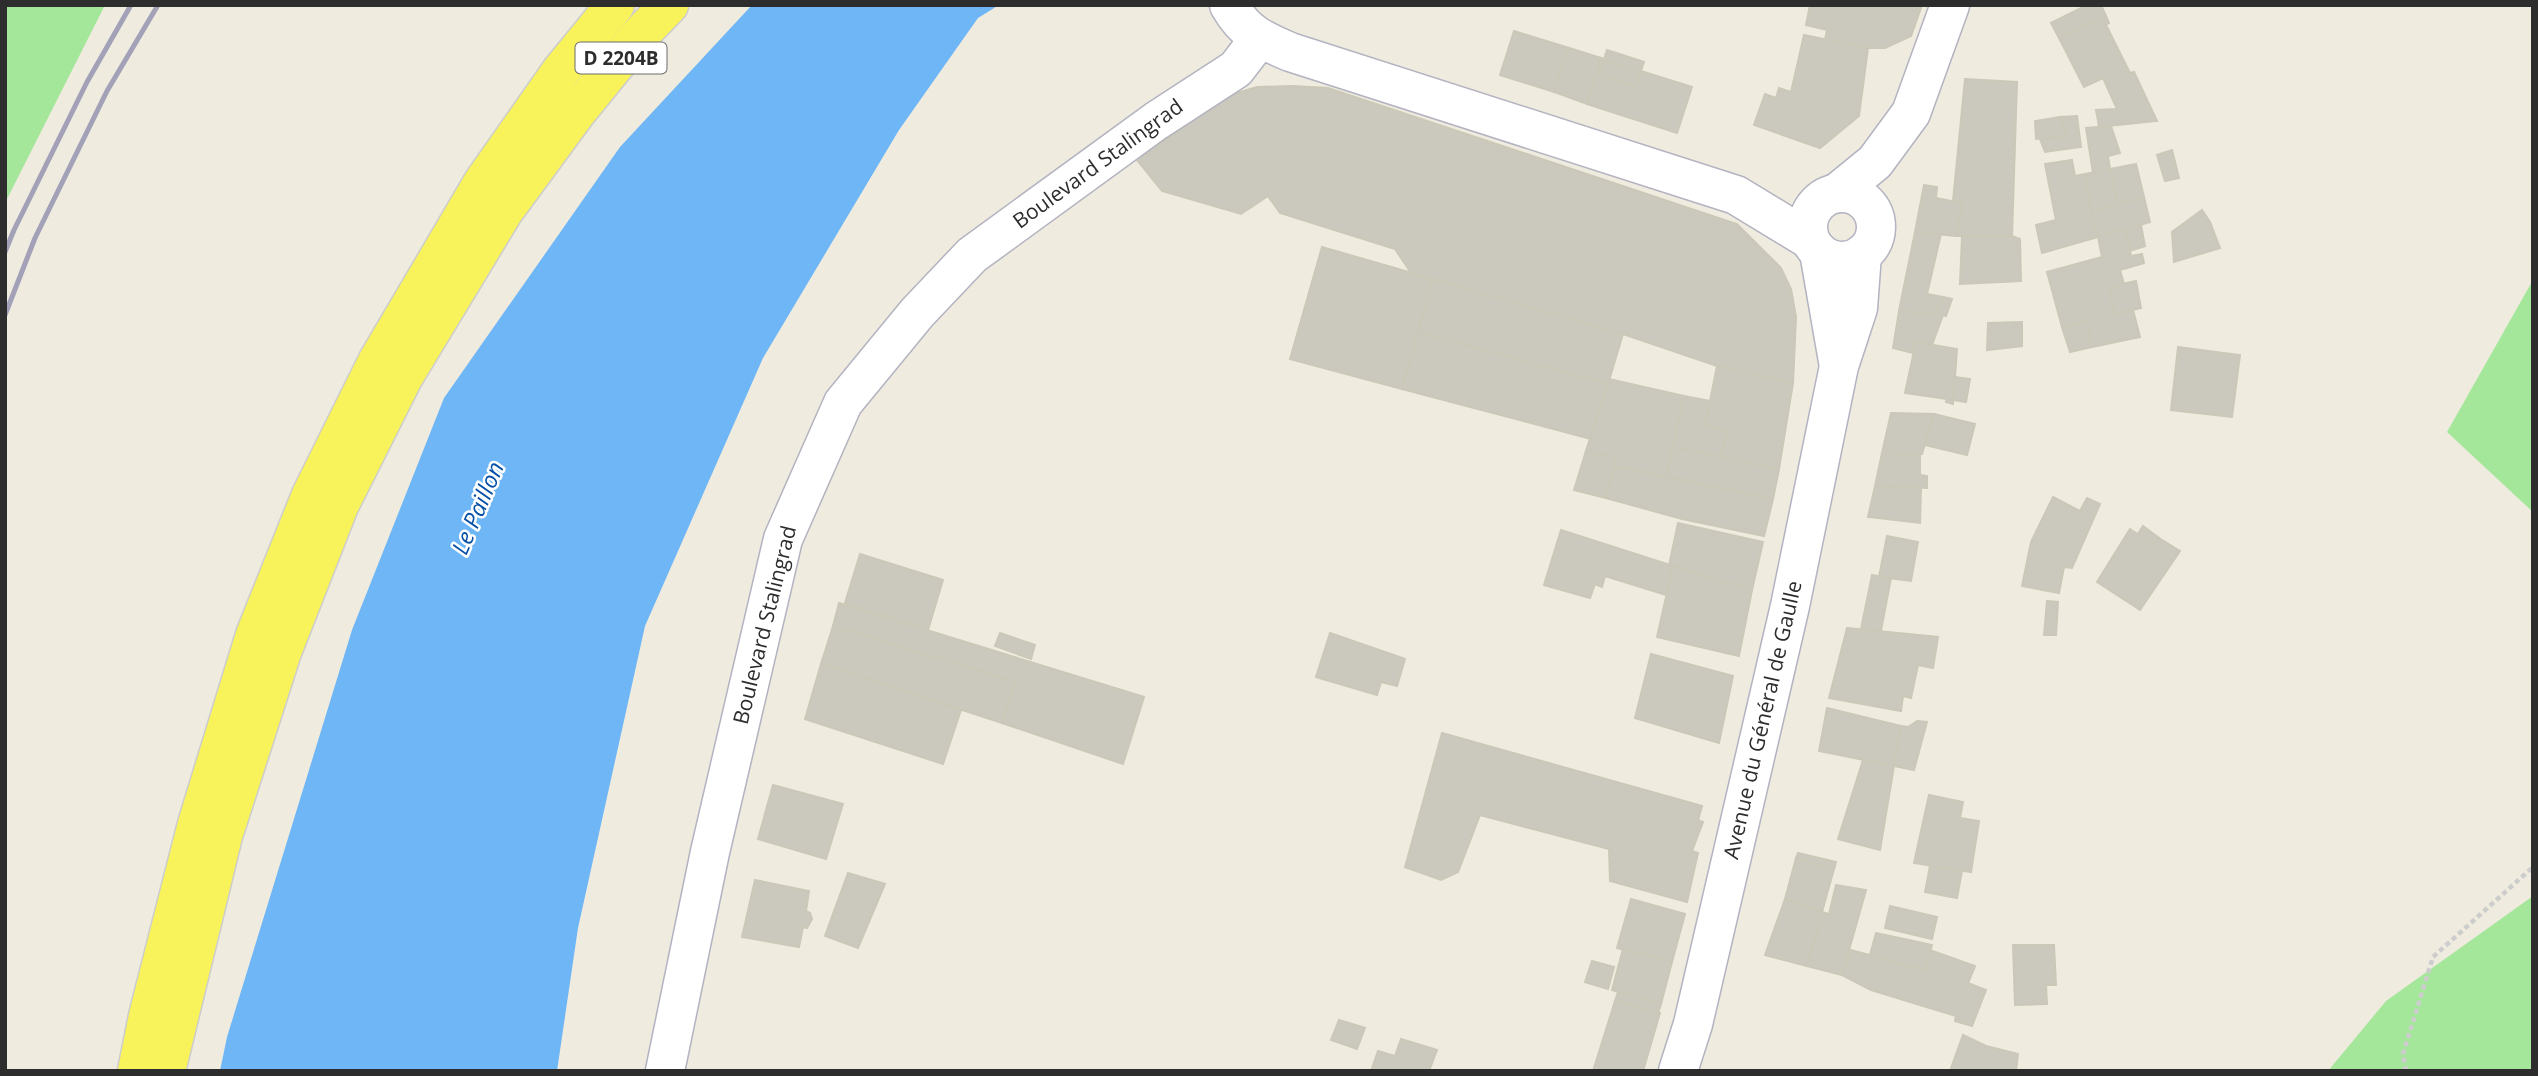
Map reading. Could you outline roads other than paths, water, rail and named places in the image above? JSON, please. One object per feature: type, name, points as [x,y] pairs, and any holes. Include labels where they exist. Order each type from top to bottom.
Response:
[{"type":"main road","name":"D 2204B","points":[[137,1071],[148,1016],[201,812],[255,635],[311,495],[377,362],[483,182],[561,71],[615,5]]},
{"type":"main road","name":"D 2204B","points":[[166,1071],[223,836],[282,652],[339,506],[403,378],[504,211],[576,113],[637,38],[669,5]]},
{"type":"street","points":[[1229,5],[1238,21],[1259,39],[1290,52],[1736,195],[1829,258],[1851,260],[1861,254],[1874,239],[1875,220],[1872,211],[1866,202],[1857,197],[1736,195]]},
{"type":"street","points":[[1814,246],[1807,228],[1814,206],[1875,162],[1911,113],[1950,5]]},
{"type":"street","name":"Boulevard Stalingrad","points":[[665,1071],[710,852],[783,539],[843,403],[917,313],[972,255],[1156,121],[1236,69],[1259,39]]},
{"type":"street","points":[[1872,211],[1900,165],[1910,133],[1911,113]]},
{"type":"street","name":"Avenue du Général de Gaulle","points":[[1814,246],[1839,366]]},
{"type":"street","name":"Avenue du Général de Gaulle","points":[[1678,1071],[1693,1024],[1790,606],[1839,366],[1858,308],[1861,254]]},
{"type":"water","name":"Le Paillon","points":[[752,5],[999,5],[978,18],[899,130],[763,358],[645,626],[578,928],[557,1071],[220,1071],[227,1037],[352,630],[444,398],[620,147]]},
{"type":"railway","points":[[5,252],[87,82],[131,5]]},
{"type":"railway","points":[[5,315],[35,238],[107,91],[158,5]]}]
